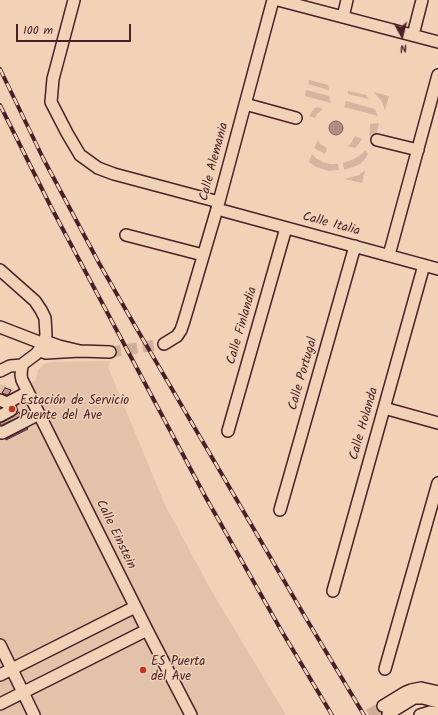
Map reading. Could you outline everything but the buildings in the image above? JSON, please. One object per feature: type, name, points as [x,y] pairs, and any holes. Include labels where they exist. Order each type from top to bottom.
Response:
[{"type":"street","name":"Calle Italia","points":[[74,0],[53,79],[51,102],[66,133],[80,155],[98,168],[114,174],[286,228],[438,269]]},
{"type":"street","name":"Calle Alemania","points":[[164,344],[177,336],[181,330],[218,206],[273,0]]},
{"type":"street","points":[[278,0],[438,42]]},
{"type":"street","points":[[343,17],[347,0]]},
{"type":"street","points":[[413,35],[422,0]]},
{"type":"street","points":[[389,255],[438,75]]},
{"type":"street","points":[[245,104],[296,118]]},
{"type":"street","points":[[377,140],[418,150]]},
{"type":"street","name":"Calle Finlandia","points":[[228,431],[286,228]]},
{"type":"street","points":[[126,235],[203,255]]},
{"type":"street","name":"Calle Portugal","points":[[280,510],[355,246]]},
{"type":"street","name":"Calle Holanda","points":[[333,591],[424,265]]},
{"type":"street","points":[[0,270],[35,301],[41,310],[46,328],[43,346],[22,365],[10,366],[0,371]]},
{"type":"street","points":[[0,328],[43,346],[46,353],[80,351],[110,352]]},
{"type":"street","name":"Calle Einstein","points":[[22,365],[21,375],[28,392],[146,630],[191,715]]},
{"type":"street","points":[[0,416],[11,410],[4,402],[28,392]]},
{"type":"street","points":[[384,408],[438,423]]},
{"type":"street","points":[[0,432],[2,433],[39,414]]},
{"type":"street","points":[[385,669],[438,483]]},
{"type":"street","points":[[0,675],[135,607]]},
{"type":"street","points":[[0,704],[146,630]]},
{"type":"street","points":[[0,645],[34,715]]},
{"type":"street","points":[[438,692],[421,688],[411,690],[406,692],[385,710],[414,698],[424,698],[438,702]]},
{"type":"street","points":[[420,715],[430,712],[438,713]]},
{"type":"shaded area","points":[[309,80],[328,85],[329,90],[308,84]]},
{"type":"shaded area","points":[[306,90],[329,96],[331,103],[305,96]]},
{"type":"shaded area","points":[[348,91],[366,95],[369,99],[348,94]]},
{"type":"shaded area","points":[[374,92],[389,96],[385,110],[382,102]]},
{"type":"shaded area","points":[[346,101],[375,109],[378,116],[344,107]]},
{"type":"shaded area","points":[[316,107],[323,109],[315,118],[309,116],[313,110]]},
{"type":"shaded area","points":[[333,121],[339,121],[343,125],[343,131],[339,135],[333,135],[329,131],[329,125]]},
{"type":"shaded area","points":[[379,123],[376,137],[369,135],[370,124]]},
{"type":"shaded area","points":[[355,136],[362,139],[358,145],[355,148],[348,146],[351,143]]},
{"type":"shaded area","points":[[318,140],[320,144],[327,148],[325,154],[314,148]]},
{"type":"shaded area","points":[[365,150],[368,154],[360,164],[344,170],[343,163],[354,159]]},
{"type":"shaded area","points":[[312,154],[323,162],[338,164],[339,170],[329,171],[316,167],[309,162]]},
{"type":"shaded area","points":[[365,170],[362,183],[345,179],[359,175]]},
{"type":"shaded area","points":[[111,361],[108,367],[165,505],[211,590],[286,715],[0,715],[0,384],[13,388],[15,391],[36,380],[38,370],[44,364],[51,362]]},
{"type":"tunnel","points":[[110,352],[164,344]]},
{"type":"tunnel","points":[[369,715],[383,706]]},
{"type":"railway","points":[[0,69],[43,158],[99,263],[364,715]]},
{"type":"railway","points":[[0,105],[51,207],[205,496],[281,630],[332,715]]},
{"type":"place","name":"Estación de Servicio Puente del Ave","points":[[12,409]]},
{"type":"place","name":"ES Puerta del Ave","points":[[143,670]]}]
